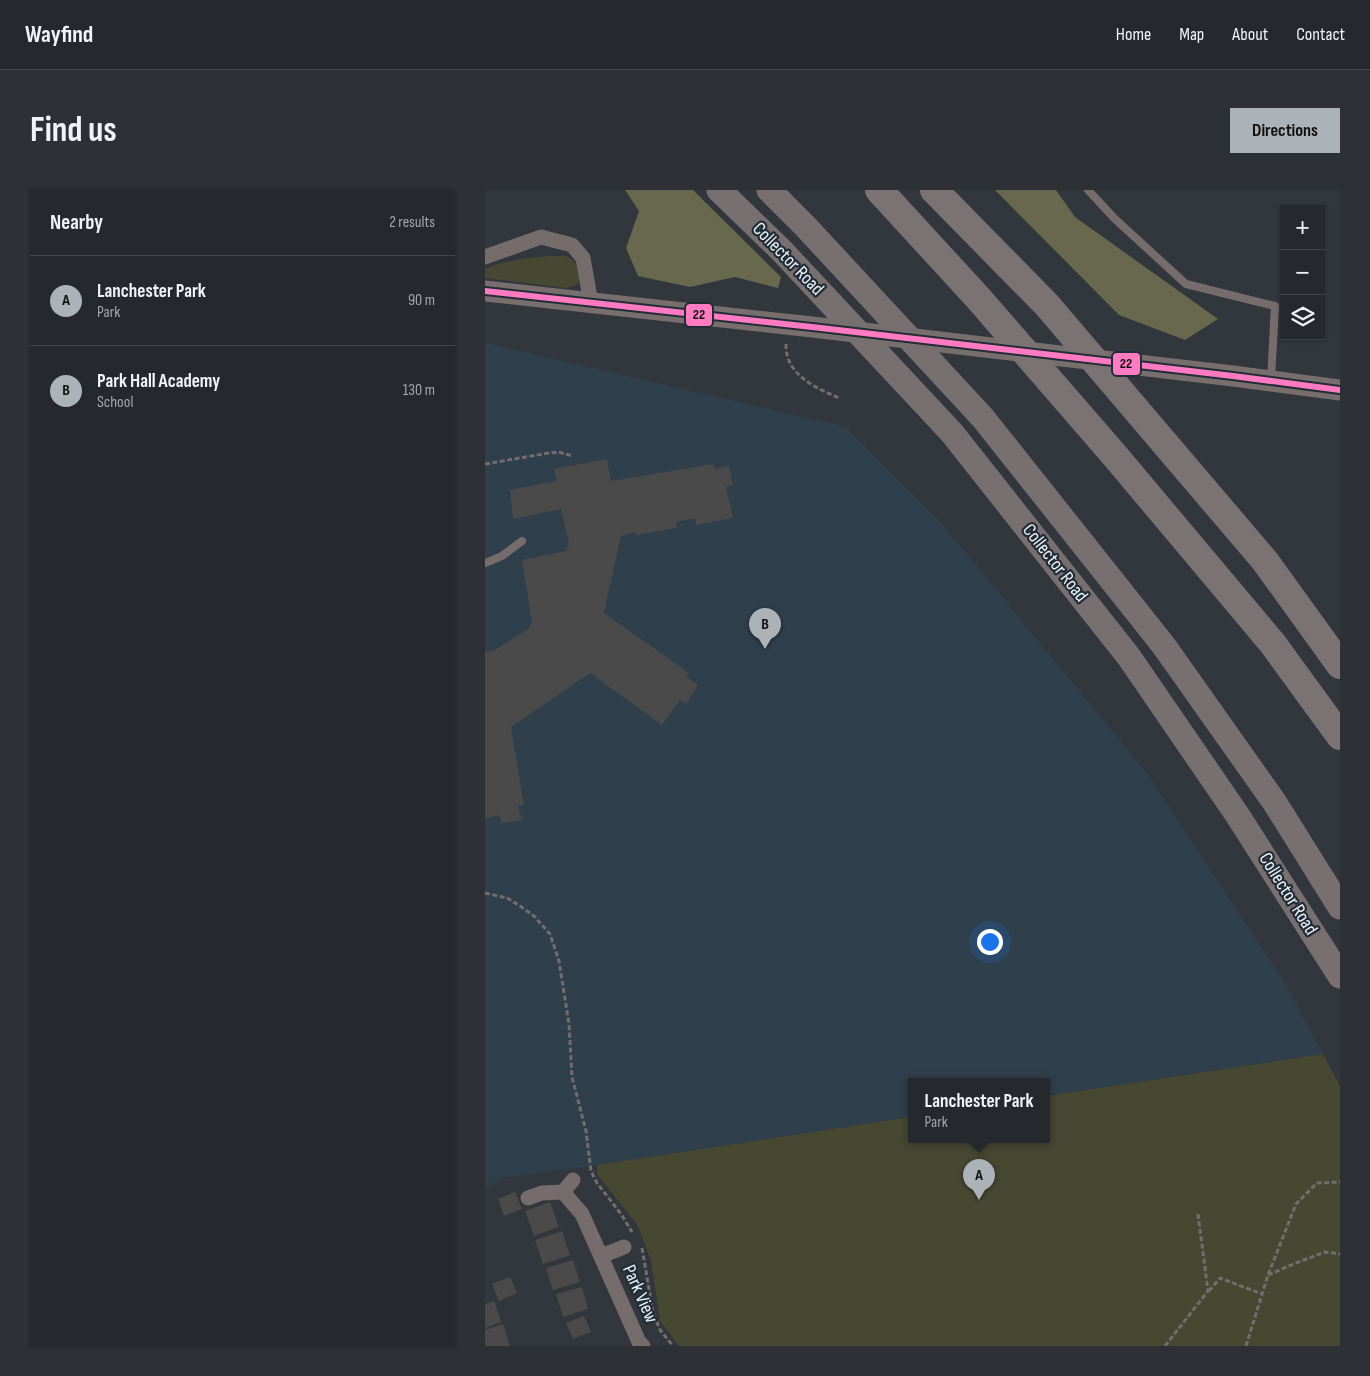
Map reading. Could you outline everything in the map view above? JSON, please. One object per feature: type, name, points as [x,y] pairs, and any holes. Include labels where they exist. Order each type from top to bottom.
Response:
[{"type":"highway","name":"Collector Road","points":[[719,190],[781,250],[953,433],[1135,665],[1238,816],[1340,976]]},
{"type":"highway","name":"Collector Road","points":[[769,190],[806,227],[983,418],[1164,646],[1275,803],[1340,908]]},
{"type":"highway","points":[[879,190],[979,299],[1122,464],[1273,644],[1340,736]]},
{"type":"highway","points":[[934,190],[1047,305],[1265,561],[1340,665]]},
{"type":"main road","points":[[485,291],[821,328],[1340,390]]},
{"type":"street","points":[[485,257],[541,237],[572,245],[583,258],[591,303]]},
{"type":"street","name":"Park View","points":[[528,1198],[568,1186],[639,1342],[643,1346]]},
{"type":"street","name":"Park View","points":[[601,1256],[625,1247]]},
{"type":"lane","points":[[1089,190],[1115,219],[1186,284],[1275,306],[1271,381]]},
{"type":"lane","points":[[485,563],[502,556],[522,541]]},
{"type":"path","points":[[787,344],[786,351],[799,375],[811,385],[839,398]]},
{"type":"path","points":[[485,464],[558,452],[573,456]]},
{"type":"path","points":[[485,894],[507,898],[534,916],[550,934],[559,961],[569,1024],[572,1077],[586,1131],[591,1171]]},
{"type":"path","points":[[1246,1346],[1268,1275],[1297,1204],[1317,1183],[1340,1182]]},
{"type":"path","points":[[1198,1214],[1209,1291]]},
{"type":"path","points":[[1268,1275],[1325,1252],[1340,1254]]},
{"type":"path","points":[[1165,1346],[1220,1278],[1262,1294]]},
{"type":"shaded area","points":[[485,343],[846,427],[944,526],[1146,772],[1285,983],[1323,1054],[1050,1096],[1050,1078],[908,1078],[908,1117],[501,1178],[485,1188]]},
{"type":"green space","points":[[625,190],[693,190],[781,277],[778,288],[735,277],[690,287],[638,276],[626,248],[639,211]]},
{"type":"green space","points":[[995,190],[1056,190],[1075,217],[1218,319],[1185,340],[1119,315]]},
{"type":"green space","points":[[562,256],[572,259],[580,271],[580,280],[574,286],[566,288],[485,278],[485,269],[501,263],[535,257]]},
{"type":"green space","points":[[1323,1054],[1340,1086],[1340,1346],[679,1346],[660,1321],[651,1261],[638,1226],[597,1174],[597,1165],[908,1117],[908,1143],[1050,1143],[1050,1096]]},
{"type":"building","points":[[607,459],[611,481],[713,464],[715,469],[729,466],[733,485],[726,487],[733,518],[696,525],[695,518],[676,522],[677,528],[636,535],[635,532],[621,536],[604,613],[689,673],[686,676],[698,685],[686,704],[680,700],[662,725],[590,673],[511,727],[524,805],[518,806],[522,820],[502,823],[499,815],[485,819],[485,652],[495,650],[528,629],[532,623],[522,560],[566,551],[569,544],[561,509],[513,519],[510,490],[557,481],[554,469]]},
{"type":"building","points":[[515,1192],[522,1209],[504,1216],[498,1199]]},
{"type":"building","points":[[550,1202],[559,1227],[534,1236],[525,1211]]},
{"type":"building","points":[[562,1231],[570,1255],[543,1264],[535,1240]]},
{"type":"building","points":[[573,1260],[580,1282],[553,1290],[546,1268]]},
{"type":"building","points":[[510,1277],[517,1293],[499,1301],[492,1284]]},
{"type":"building","points":[[582,1287],[588,1309],[563,1317],[556,1294]]},
{"type":"building","points":[[494,1301],[501,1322],[485,1328],[485,1304]]},
{"type":"building","points":[[584,1316],[591,1332],[573,1339],[566,1323]]},
{"type":"building","points":[[503,1324],[510,1346],[485,1346],[485,1330]]},
{"type":"transit line","name":"22","points":[[485,291],[821,328],[1340,390]]},
{"type":"place","name":"Park Hall Academy","points":[[765,649]]},
{"type":"place","name":"Lanchester Park","points":[[979,1200]]}]
